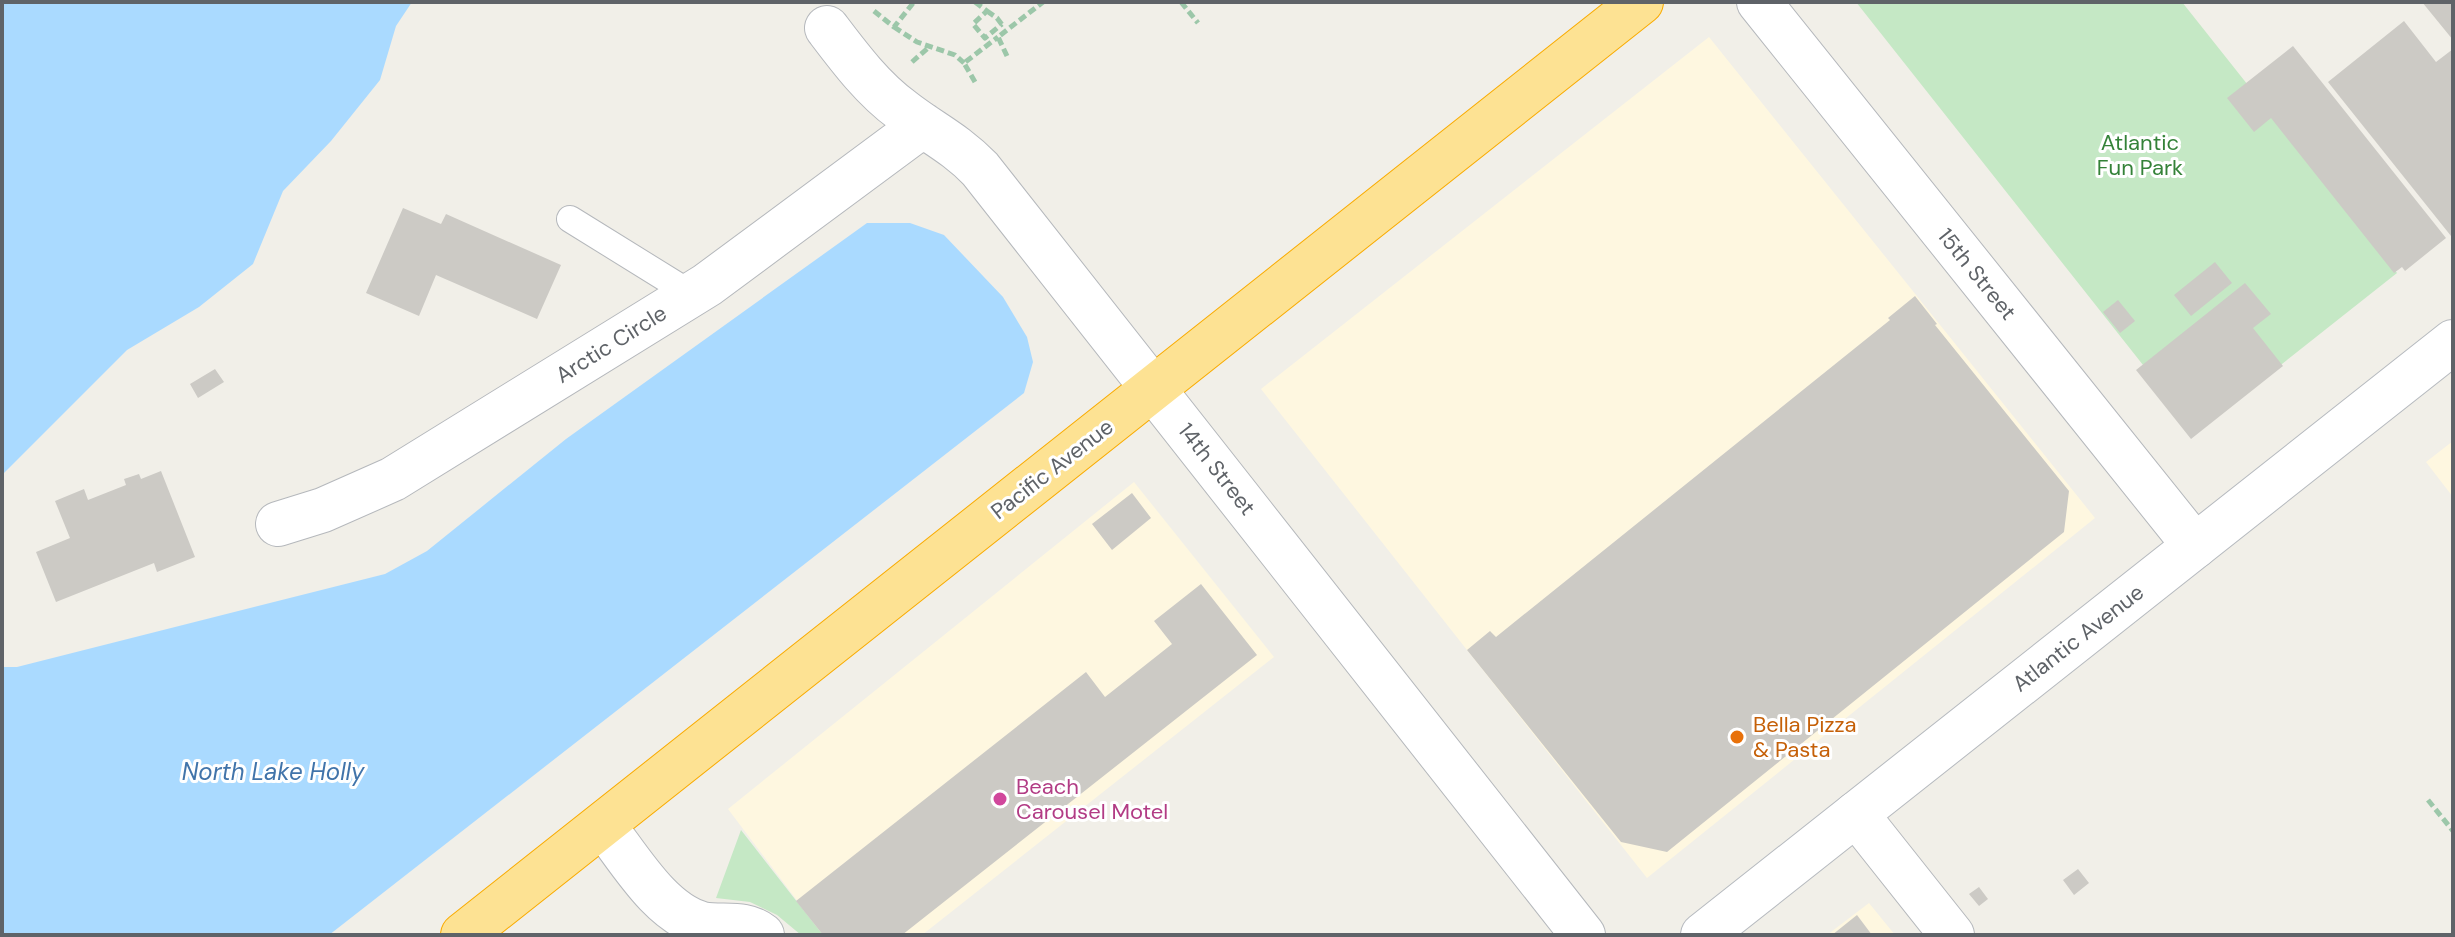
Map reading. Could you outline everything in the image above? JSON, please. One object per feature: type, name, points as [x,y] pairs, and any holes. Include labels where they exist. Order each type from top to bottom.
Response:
[{"type":"highway","name":"Pacific Avenue","points":[[463,935],[1641,2]]},
{"type":"street","name":"15th Street","points":[[1759,2],[2195,546]]},
{"type":"street","name":"14th Street","points":[[827,28],[879,91],[923,125],[947,139],[980,169],[1583,935]]},
{"type":"street","name":"Arctic Circle","points":[[278,524],[323,510],[393,479],[691,294],[923,125]]},
{"type":"street","name":"Atlantic Avenue","points":[[1703,935],[2453,342]]},
{"type":"street","points":[[1856,814],[1952,935]]},
{"type":"street","points":[[603,825],[666,905],[685,918],[703,924],[740,926],[762,935]]},
{"type":"lane","points":[[570,219],[691,294]]},
{"type":"path","points":[[894,27],[914,2]]},
{"type":"path","points":[[975,2],[1004,27]]},
{"type":"path","points":[[987,11],[973,24],[985,38],[1043,2]]},
{"type":"path","points":[[1181,2],[1198,23]]},
{"type":"path","points":[[870,7],[917,42],[955,55],[964,63],[975,82]]},
{"type":"path","points":[[964,63],[998,37],[1004,27]]},
{"type":"path","points":[[998,37],[1007,56]]},
{"type":"path","points":[[2428,800],[2453,831]]},
{"type":"shaded area","points":[[1709,37],[2095,518],[1647,878],[1261,389]]},
{"type":"shaded area","points":[[2453,441],[2453,497],[2426,462]]},
{"type":"shaded area","points":[[1134,482],[1274,657],[922,935],[823,935],[728,809]]},
{"type":"shaded area","points":[[1869,903],[1895,935],[1827,935]]},
{"type":"green space","name":"Atlantic Fun Park","points":[[1856,2],[2182,2],[2397,273],[2196,432]]},
{"type":"green space","points":[[741,830],[823,935],[801,935],[777,915],[750,902],[716,898]]},
{"type":"water","points":[[2,2],[412,2],[396,26],[380,80],[331,141],[283,191],[253,264],[199,307],[127,350],[2,475]]},
{"type":"water","name":"North Lake Holly","points":[[867,223],[910,223],[944,235],[1003,297],[1027,337],[1033,362],[1024,393],[329,935],[2,935],[2,667],[17,667],[385,574],[427,551],[566,439]]},
{"type":"building","points":[[2422,2],[2453,2],[2453,40]]},
{"type":"building","points":[[2404,21],[2436,62],[2453,49],[2451,236],[2328,82]]},
{"type":"building","points":[[2293,46],[2446,238],[2405,271],[2402,267],[2394,273],[2271,118],[2254,132],[2227,98]]},
{"type":"building","points":[[403,208],[441,224],[446,214],[561,265],[537,319],[436,275],[419,316],[366,293]]},
{"type":"building","points":[[2215,262],[2232,283],[2191,316],[2174,295]]},
{"type":"building","points":[[2245,283],[2271,314],[2253,328],[2283,366],[2191,439],[2136,370]]},
{"type":"building","points":[[1915,296],[2069,491],[2064,532],[1667,852],[1621,842],[1467,650],[1490,631],[1496,637],[1890,320],[1888,318]]},
{"type":"building","points":[[2118,300],[2135,321],[2120,333],[2103,312]]},
{"type":"building","points":[[215,369],[224,382],[198,398],[190,384]]},
{"type":"building","points":[[161,471],[195,557],[157,572],[154,563],[56,602],[36,552],[70,538],[55,501],[84,489],[88,500],[126,485],[124,479],[139,474],[141,479]]},
{"type":"building","points":[[1132,493],[1151,518],[1112,550],[1092,524]]},
{"type":"building","name":"Beach Carousel Motel","points":[[1201,584],[1257,655],[902,935],[823,935],[796,901],[1086,672],[1105,697],[1172,644],[1154,621]]},
{"type":"building","points":[[2078,869],[2089,883],[2074,895],[2063,880]]},
{"type":"building","points":[[1979,887],[1988,899],[1979,906],[1969,894]]},
{"type":"building","points":[[1857,915],[1872,935],[1832,935]]},
{"type":"place","name":"Bella Pizza & Pasta","points":[[1737,737]]},
{"type":"place","name":"Beach Carousel Motel","points":[[1000,799]]}]
